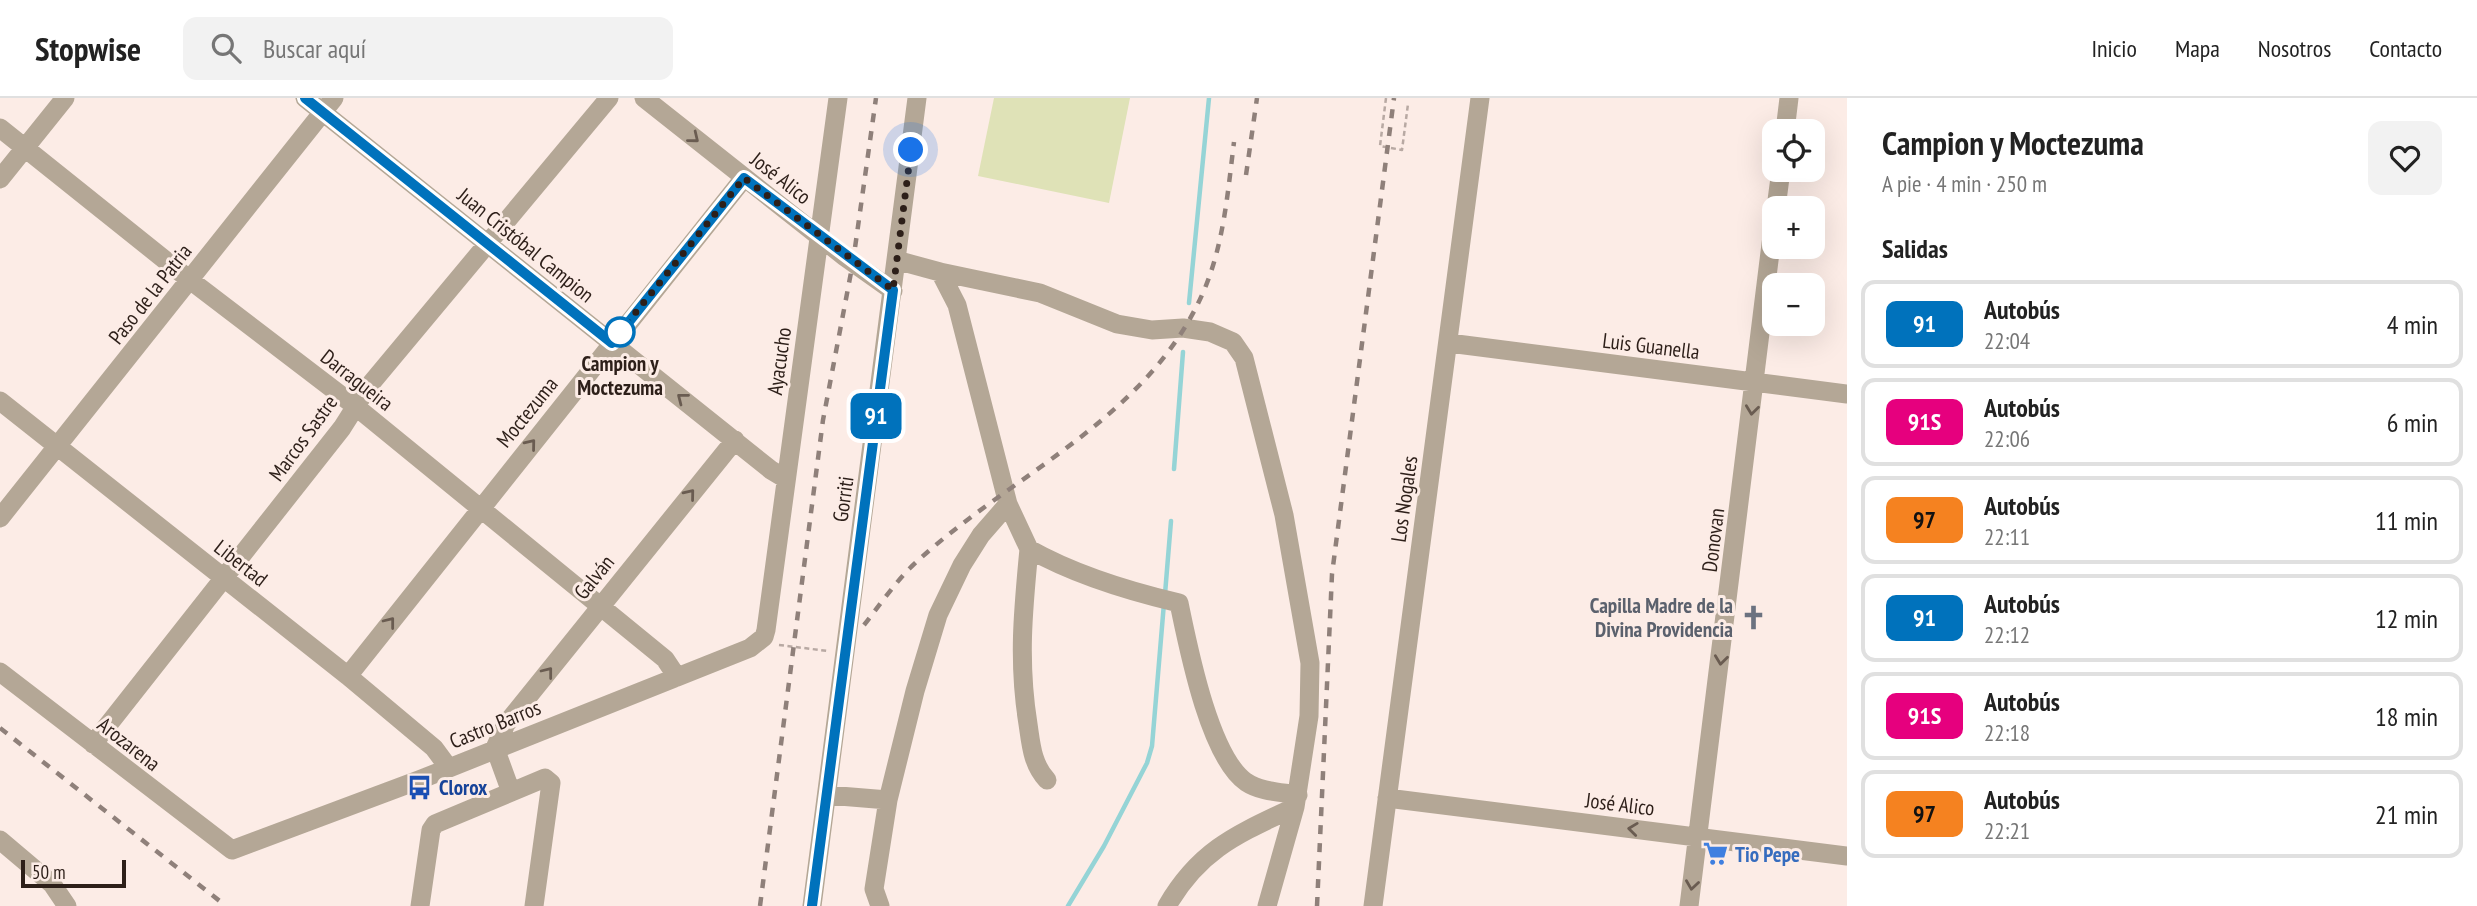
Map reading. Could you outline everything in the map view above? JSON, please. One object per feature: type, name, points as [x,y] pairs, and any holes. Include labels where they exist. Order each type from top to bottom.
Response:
[{"type":"street","points":[[0,179],[65,98]]},
{"type":"street","name":"Juan Cristóbal Campion","points":[[305,98],[328,105],[488,245],[771,470],[786,479]]},
{"type":"street","name":"Marcos Sastre","points":[[93,744],[342,428],[368,387],[609,98]]},
{"type":"street","name":"José Alico","points":[[644,98],[744,178],[893,290]]},
{"type":"street","name":"Ayacucho","points":[[763,636],[838,98]]},
{"type":"street","name":"Gorriti","points":[[812,906],[917,98]]},
{"type":"street","name":"Los Nogales","points":[[1374,906],[1480,98]]},
{"type":"street","points":[[1786,119],[1789,98]]},
{"type":"street","name":"Paso de la Patria","points":[[0,518],[328,105]]},
{"type":"street","name":"Darragueira","points":[[0,128],[480,507],[665,659],[677,677]]},
{"type":"street","name":"Moctezuma","points":[[348,676],[744,178]]},
{"type":"street","name":"Donovan","points":[[1689,906],[1769,259]]},
{"type":"street","points":[[897,260],[1040,293],[1117,324],[1152,330],[1183,328],[1210,332],[1233,342],[1244,358],[1284,515],[1310,663],[1309,716],[1297,801],[1268,906]]},
{"type":"street","points":[[940,272],[957,306],[1008,504],[1029,549],[1020,645],[1024,701],[1033,755],[1036,765],[1047,780]]},
{"type":"street","name":"Luis Guanella","points":[[1449,343],[1847,394]]},
{"type":"street","name":"Libertad","points":[[0,401],[348,676],[435,748],[448,767]]},
{"type":"street","name":"Galván","points":[[495,748],[506,724],[735,440]]},
{"type":"street","points":[[880,906],[874,889],[888,800],[915,691],[938,615],[962,565],[981,535],[1008,504]]},
{"type":"street","points":[[1029,549],[1070,569],[1180,603],[1197,687],[1227,759],[1245,781],[1297,801]]},
{"type":"street","name":"Castro Barros","points":[[232,850],[677,677],[763,636]]},
{"type":"street","name":"Arozarena","points":[[0,672],[232,850]]},
{"type":"street","points":[[495,748],[512,792]]},
{"type":"street","points":[[420,906],[431,831],[435,824],[545,778],[551,783],[534,906]]},
{"type":"street","points":[[827,795],[888,800]]},
{"type":"street","name":"José Alico","points":[[1387,798],[1847,856]]},
{"type":"street","points":[[1167,906],[1183,879],[1200,861],[1297,801]]},
{"type":"street","points":[[0,840],[51,884],[67,906]]},
{"type":"path","points":[[1386,98],[1380,146],[1402,150],[1408,104]]},
{"type":"path","points":[[763,636],[845,654]]},
{"type":"green space","points":[[994,98],[1130,98],[1109,203],[978,176]]},
{"type":"waterway","points":[[1189,303],[1209,98]]},
{"type":"waterway","points":[[1174,469],[1183,352]]},
{"type":"waterway","points":[[1165,594],[1171,521]]},
{"type":"waterway","points":[[1068,906],[1104,846],[1147,763],[1152,746],[1164,603]]},
{"type":"railway","points":[[760,906],[823,420],[853,262],[876,98]]},
{"type":"railway","points":[[1246,175],[1257,98]]},
{"type":"railway","points":[[1317,906],[1332,574],[1394,98]]},
{"type":"railway","points":[[864,625],[911,567],[950,534],[1114,410],[1150,374],[1181,334],[1205,288],[1217,253],[1234,142]]},
{"type":"railway","points":[[0,728],[226,906]]},
{"type":"bus line","name":"91","points":[[305,98],[612,343],[744,178],[845,257],[893,290],[812,906]]},
{"type":"place","name":"Campion y Moctezuma","points":[[620,332]]},
{"type":"place","name":"Capilla Madre de la Divina Providencia","points":[[1753,617]]},
{"type":"place","name":"Clorox","points":[[419,787]]},
{"type":"place","name":"Tio Pepe","points":[[1715,854]]},
{"type":"route","points":[[620,332],[744,178],[845,257],[893,290],[911,150]]}]
